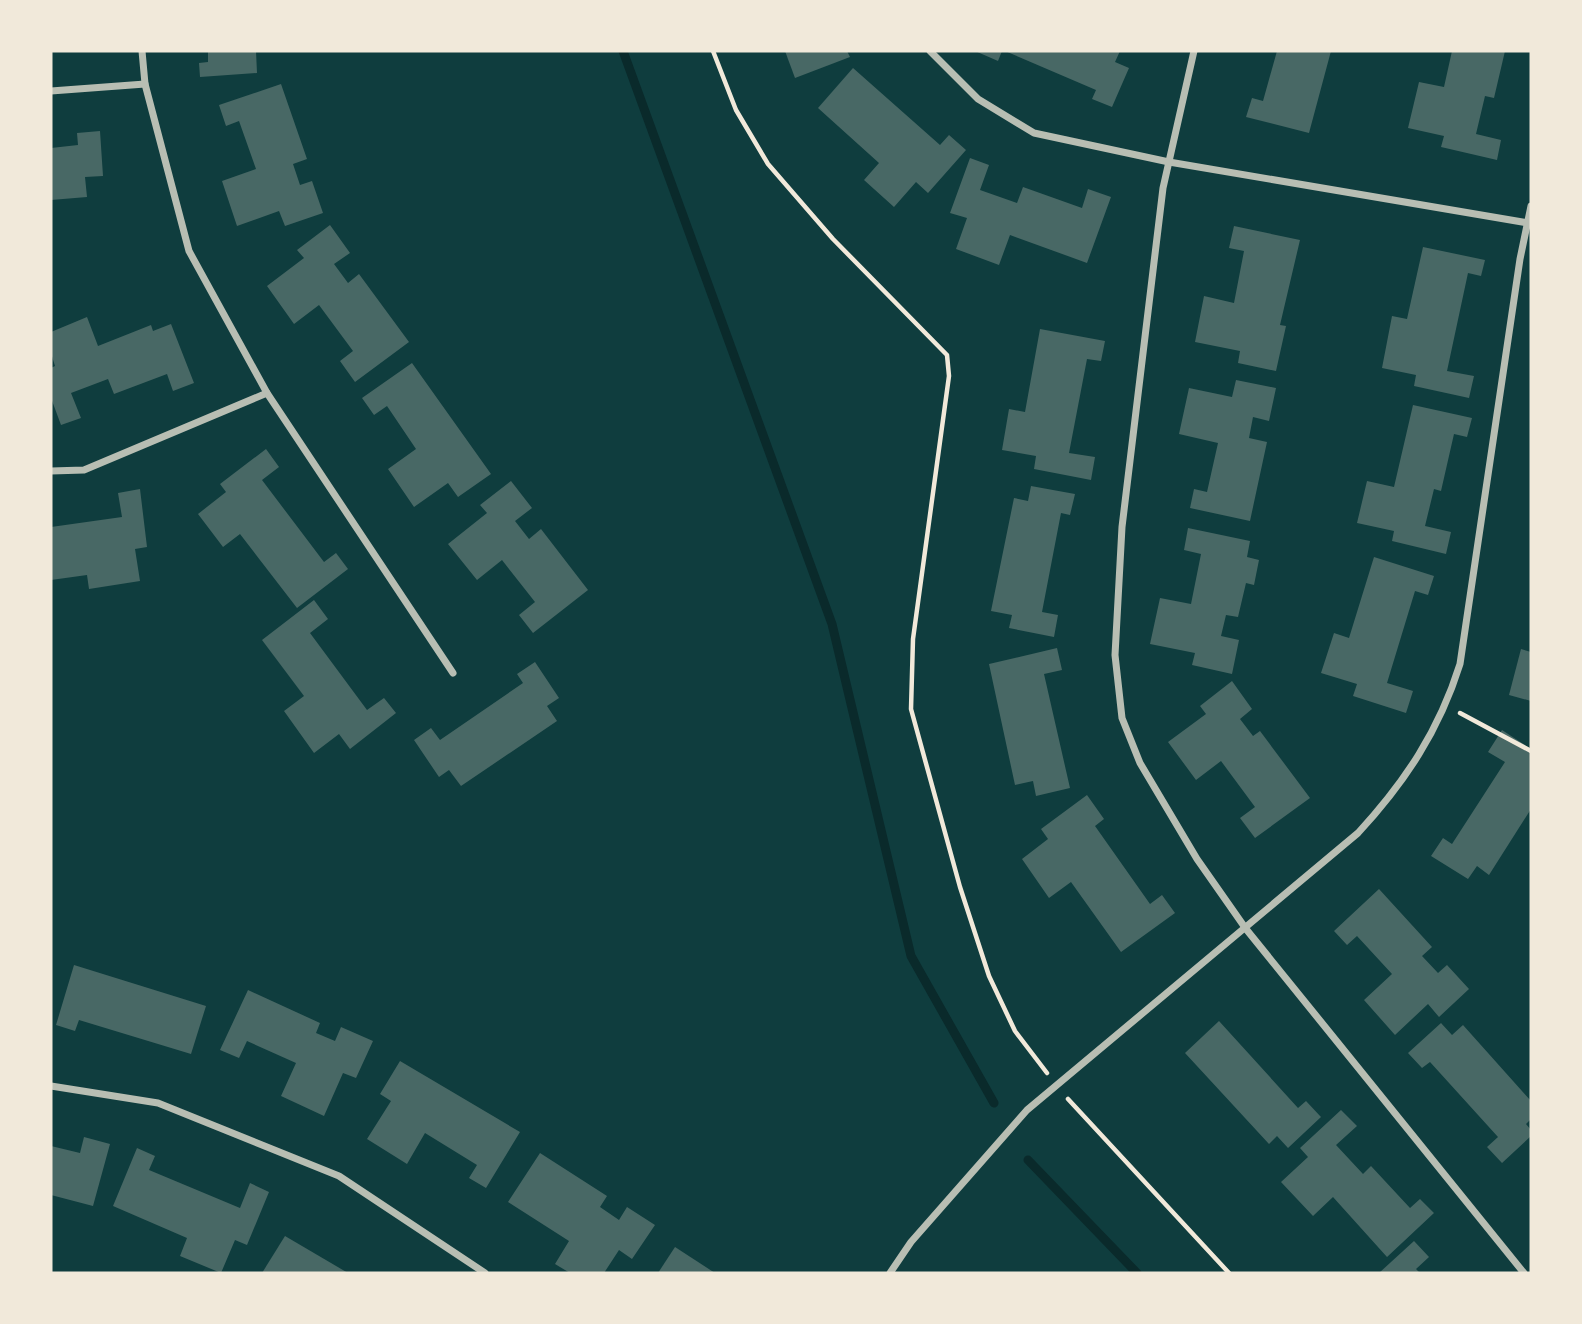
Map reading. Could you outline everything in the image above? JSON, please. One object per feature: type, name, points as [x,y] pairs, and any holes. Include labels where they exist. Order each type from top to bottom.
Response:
[{"type":"street","points":[[142,51],[145,84],[189,251],[267,393],[453,673]]},
{"type":"street","points":[[930,51],[978,99],[1034,133],[1169,162],[1528,223]]},
{"type":"street","points":[[1194,51],[1169,162],[1122,527],[1115,655],[1122,718],[1140,763],[1197,859],[1247,929],[1524,1273]]},
{"type":"street","points":[[51,91],[145,84]]},
{"type":"street","points":[[890,1273],[911,1242],[1012,1128],[1056,1086],[1247,929],[1358,833],[1394,794],[1447,706],[1460,664],[1531,206]]},
{"type":"street","points":[[51,471],[84,470],[267,393]]},
{"type":"street","points":[[51,1086],[158,1103],[339,1176],[485,1273]]},
{"type":"path","points":[[713,51],[736,110],[768,164],[833,239],[947,355],[949,376],[912,639],[911,709],[957,875],[989,976],[1015,1031],[1056,1086],[1229,1273]]},
{"type":"path","points":[[1447,706],[1531,751]]},
{"type":"building","points":[[208,51],[256,51],[257,73],[200,77],[199,63],[208,62]]},
{"type":"building","points":[[785,51],[847,51],[850,57],[795,78]]},
{"type":"building","points":[[975,51],[1002,51],[998,61]]},
{"type":"building","points":[[1005,51],[1120,51],[1115,62],[1129,68],[1112,107],[1092,99],[1096,90]]},
{"type":"building","points":[[1277,51],[1331,51],[1309,133],[1246,117],[1252,98],[1263,101]]},
{"type":"building","points":[[1452,51],[1505,51],[1494,98],[1485,96],[1476,134],[1501,140],[1497,160],[1441,147],[1444,136],[1408,128],[1419,82],[1444,87]]},
{"type":"building","points":[[853,68],[940,145],[949,135],[966,150],[928,193],[916,182],[894,207],[864,180],[879,163],[818,108]]},
{"type":"building","points":[[281,84],[307,159],[293,164],[300,185],[312,181],[323,213],[285,226],[279,211],[237,226],[222,181],[256,169],[239,121],[226,126],[219,105]]},
{"type":"building","points":[[100,131],[103,176],[85,177],[87,197],[51,200],[51,148],[78,145],[77,133]]},
{"type":"building","points":[[970,158],[989,165],[980,190],[1017,203],[1023,187],[1082,208],[1088,189],[1111,197],[1087,263],[1010,235],[999,265],[956,249],[967,218],[950,213]]},
{"type":"building","points":[[330,225],[350,253],[334,264],[348,283],[359,274],[409,342],[355,382],[340,361],[353,351],[319,305],[294,324],[267,286],[304,258],[297,250]]},
{"type":"building","points":[[1234,226],[1300,240],[1280,325],[1286,326],[1276,371],[1238,363],[1240,351],[1195,342],[1204,296],[1234,303],[1244,251],[1229,248]]},
{"type":"building","points":[[1423,247],[1485,260],[1481,276],[1468,273],[1447,371],[1474,376],[1469,398],[1414,386],[1416,375],[1382,368],[1392,316],[1407,319]]},
{"type":"building","points":[[87,317],[98,346],[151,325],[153,331],[171,324],[194,383],[173,391],[167,374],[114,394],[108,379],[71,393],[81,418],[61,425],[51,398],[51,368],[55,366],[51,353],[51,332]]},
{"type":"building","points":[[1040,329],[1105,341],[1101,361],[1087,359],[1069,453],[1095,457],[1091,480],[1034,469],[1036,456],[1002,450],[1009,409],[1025,412]]},
{"type":"building","points":[[412,363],[491,474],[458,497],[448,483],[414,507],[388,469],[416,449],[387,406],[374,415],[362,398]]},
{"type":"building","points":[[1236,380],[1276,388],[1269,421],[1253,417],[1249,438],[1267,442],[1250,521],[1190,508],[1194,489],[1207,492],[1218,443],[1179,434],[1189,388],[1232,397]]},
{"type":"building","points":[[1413,405],[1472,418],[1467,437],[1454,434],[1441,491],[1434,489],[1425,526],[1451,532],[1446,554],[1392,541],[1394,531],[1357,523],[1367,481],[1394,487]]},
{"type":"building","points":[[266,449],[279,467],[262,480],[324,562],[336,553],[348,569],[297,608],[240,534],[223,547],[198,514],[226,492],[220,484]]},
{"type":"building","points":[[511,481],[532,508],[515,521],[529,539],[541,529],[588,590],[533,633],[519,615],[535,602],[502,560],[477,580],[448,544],[487,513],[480,505]]},
{"type":"building","points":[[1031,486],[1075,494],[1070,515],[1061,513],[1042,612],[1058,615],[1054,637],[1009,628],[1012,615],[991,611],[1014,498],[1028,501]]},
{"type":"building","points":[[140,489],[147,547],[135,549],[140,581],[89,589],[87,575],[51,580],[51,527],[122,517],[118,493]]},
{"type":"building","points":[[1188,528],[1250,541],[1247,557],[1259,560],[1254,585],[1246,583],[1238,617],[1226,615],[1221,636],[1239,640],[1232,674],[1192,665],[1195,653],[1150,644],[1160,598],[1191,604],[1201,554],[1184,550]]},
{"type":"building","points":[[1374,557],[1434,576],[1428,595],[1415,591],[1387,683],[1413,691],[1406,713],[1353,696],[1357,684],[1321,673],[1334,633],[1349,638]]},
{"type":"building","points":[[314,600],[328,619],[310,633],[367,710],[384,698],[396,713],[350,749],[339,734],[314,753],[284,711],[304,696],[262,640]]},
{"type":"building","points":[[1057,648],[1062,670],[1044,674],[1070,788],[1036,796],[1033,781],[1015,785],[989,664]]},
{"type":"building","points":[[1521,649],[1531,652],[1531,701],[1509,695]]},
{"type":"building","points":[[535,662],[559,698],[547,706],[557,721],[461,786],[449,770],[439,777],[414,740],[431,728],[440,740],[523,683],[517,674]]},
{"type":"building","points":[[1232,681],[1252,709],[1240,719],[1253,736],[1260,731],[1310,798],[1255,838],[1240,818],[1255,807],[1221,761],[1196,780],[1168,742],[1206,714],[1200,706]]},
{"type":"building","points":[[1502,730],[1531,749],[1531,809],[1489,875],[1477,866],[1468,879],[1431,856],[1443,838],[1452,844],[1505,762],[1488,752]]},
{"type":"building","points":[[1087,795],[1104,819],[1095,826],[1150,904],[1162,895],[1175,913],[1121,952],[1071,882],[1049,898],[1022,859],[1048,839],[1041,829]]},
{"type":"building","points":[[1379,889],[1432,947],[1422,956],[1438,973],[1447,965],[1469,989],[1439,1017],[1428,1004],[1395,1035],[1364,1000],[1392,974],[1357,936],[1347,945],[1334,931]]},
{"type":"building","points":[[74,965],[206,1006],[191,1054],[79,1020],[75,1031],[56,1025]]},
{"type":"building","points":[[248,990],[320,1023],[316,1033],[335,1041],[341,1027],[373,1041],[356,1078],[343,1073],[324,1116],[281,1096],[296,1063],[247,1041],[239,1058],[220,1050]]},
{"type":"building","points":[[1219,1021],[1298,1108],[1306,1101],[1321,1117],[1288,1148],[1277,1136],[1269,1144],[1185,1053]]},
{"type":"building","points":[[1441,1023],[1452,1035],[1463,1025],[1531,1101],[1531,1119],[1526,1124],[1531,1130],[1531,1136],[1502,1163],[1487,1147],[1498,1137],[1430,1062],[1422,1068],[1408,1053]]},
{"type":"building","points":[[400,1061],[520,1132],[486,1188],[469,1178],[477,1165],[425,1133],[407,1164],[367,1139],[391,1101],[380,1094]]},
{"type":"building","points":[[1341,1110],[1357,1126],[1336,1145],[1363,1174],[1371,1166],[1410,1208],[1420,1199],[1434,1213],[1387,1257],[1333,1197],[1313,1216],[1281,1182],[1308,1157],[1300,1148]]},
{"type":"building","points":[[84,1137],[110,1144],[93,1206],[51,1195],[51,1146],[80,1153]]},
{"type":"building","points":[[137,1148],[155,1156],[149,1170],[240,1208],[250,1183],[269,1192],[247,1245],[235,1240],[221,1273],[180,1256],[187,1238],[113,1206]]},
{"type":"building","points":[[540,1153],[607,1196],[600,1207],[619,1220],[627,1207],[655,1225],[632,1259],[619,1250],[604,1273],[570,1273],[555,1264],[569,1241],[508,1202]]},
{"type":"building","points":[[285,1236],[348,1273],[262,1273]]},
{"type":"building","points":[[1414,1241],[1429,1257],[1416,1269],[1420,1273],[1379,1273]]},
{"type":"building","points":[[675,1247],[715,1273],[658,1273]]},
{"type":"waterway","points":[[623,51],[832,624],[911,956],[994,1103]]},
{"type":"waterway","points":[[1028,1160],[1137,1273]]}]
